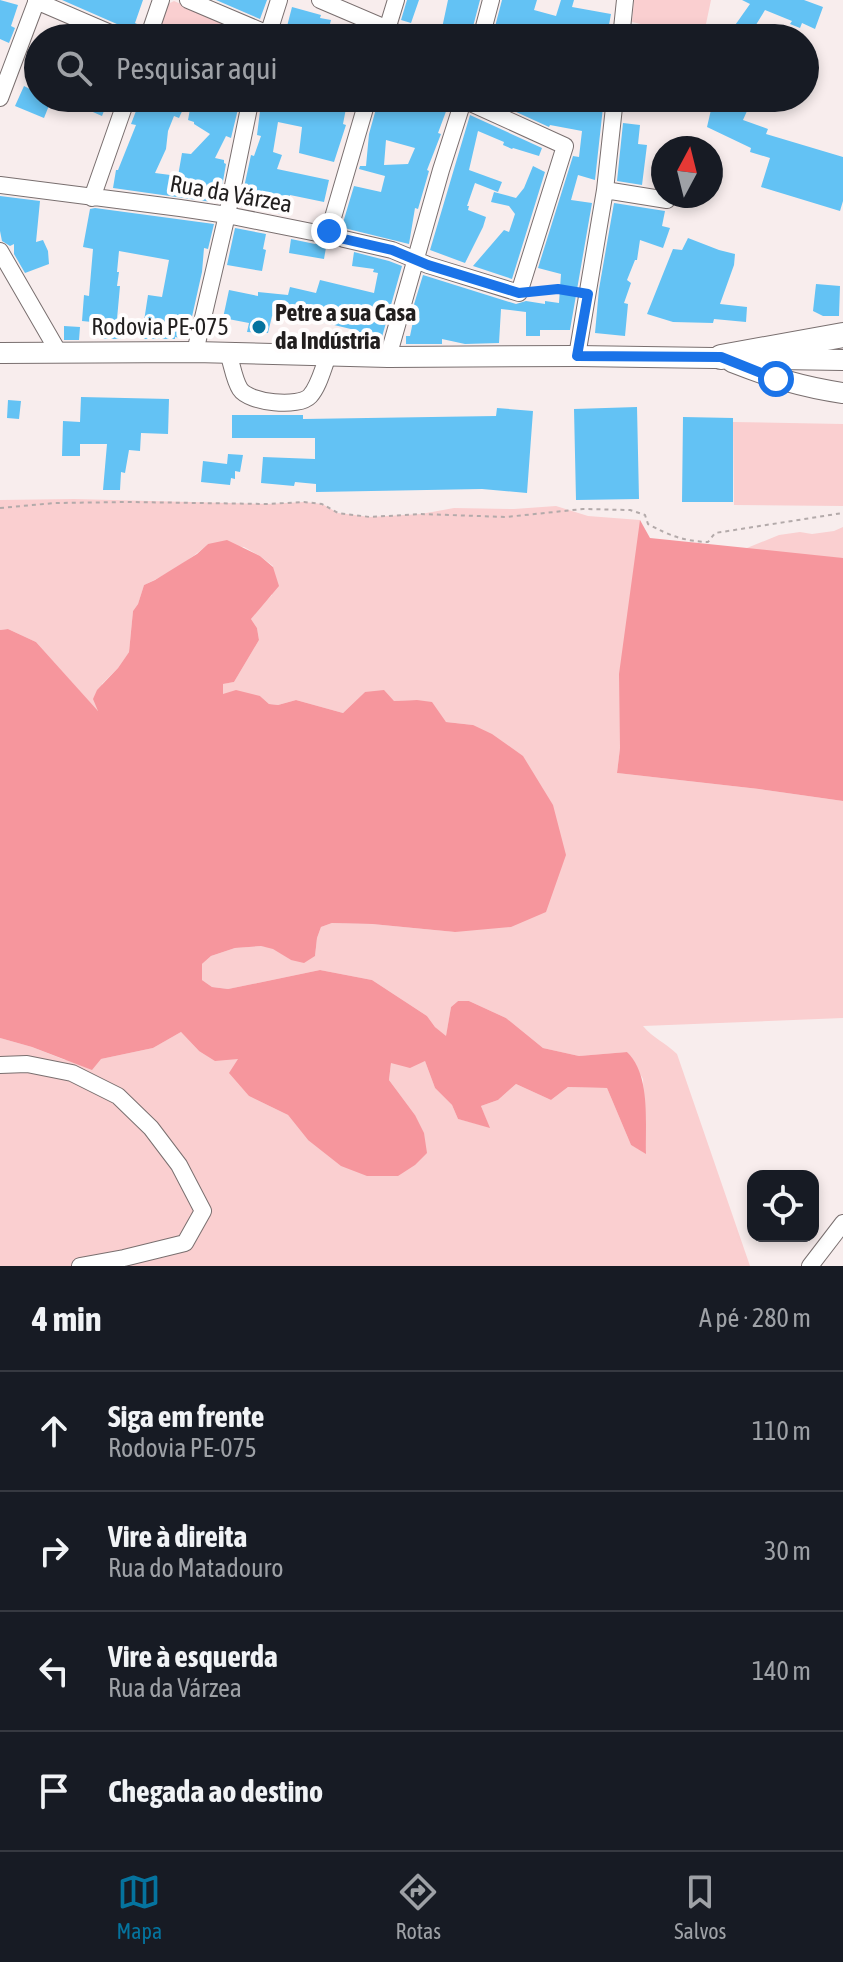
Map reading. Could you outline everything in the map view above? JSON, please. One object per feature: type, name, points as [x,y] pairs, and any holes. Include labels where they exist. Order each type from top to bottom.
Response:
[{"type":"highway","points":[[721,357],[843,335]]},
{"type":"main road","name":"Rodovia PE-075","points":[[0,353],[721,357],[776,379],[843,393]]},
{"type":"main road","points":[[721,357],[843,360]]},
{"type":"street","points":[[25,24],[37,0],[91,24]]},
{"type":"street","points":[[153,24],[161,0]]},
{"type":"street","points":[[188,0],[241,24]]},
{"type":"street","points":[[271,24],[279,0]]},
{"type":"street","points":[[320,0],[367,24]]},
{"type":"street","points":[[389,24],[396,0]]},
{"type":"street","points":[[485,24],[491,0]]},
{"type":"street","points":[[622,24],[625,0]]},
{"type":"street","points":[[0,98],[6,61],[24,26]]},
{"type":"street","points":[[92,198],[122,112]]},
{"type":"street","points":[[195,352],[248,112]]},
{"type":"street","points":[[329,231],[364,112]]},
{"type":"street","points":[[388,357],[460,112]]},
{"type":"street","points":[[492,112],[565,146],[519,293]]},
{"type":"street","points":[[577,356],[605,190],[613,112]]},
{"type":"street","name":"Rua da Várzea","points":[[0,185],[227,215],[317,233],[329,231],[344,239],[392,250],[428,265],[519,293]]},
{"type":"street","points":[[605,190],[651,197]]},
{"type":"street","points":[[0,251],[59,353]]},
{"type":"street","points":[[228,353],[239,388],[248,397],[261,401],[292,402],[305,400],[312,393],[328,356]]},
{"type":"street","points":[[0,1065],[27,1064],[72,1073],[118,1096],[151,1128],[179,1165],[203,1211],[185,1243],[80,1266]]},
{"type":"street","points":[[810,1266],[843,1223]]},
{"type":"path","points":[[519,293],[558,289],[588,294]]},
{"type":"path","points":[[0,508],[33,504],[129,502],[304,502],[322,504],[338,513],[370,517],[421,514],[506,517],[583,509],[630,510],[645,515],[648,524],[668,535],[686,541],[708,542],[715,533],[843,513]]},
{"type":"shaded area","points":[[634,0],[711,0],[706,24],[632,22]]},
{"type":"shaded area","points":[[174,1],[226,24],[159,24],[166,5]]},
{"type":"shaded area","points":[[733,422],[843,424],[843,506],[734,505]]},
{"type":"shaded area","points":[[0,500],[268,504],[304,502],[322,504],[338,513],[370,517],[421,514],[454,508],[556,506],[588,516],[640,520],[645,548],[725,557],[779,535],[812,534],[843,527],[843,621],[620,748],[617,773],[843,801],[843,1018],[643,1026],[677,1054],[750,1266],[0,1266],[0,1038],[65,1060],[101,1059],[153,1048],[181,1032],[199,1051],[239,1059],[249,1096],[288,1115],[308,1140],[415,1115],[389,1080],[391,1063],[425,1061],[435,1088],[452,1105],[458,1119],[489,1127],[481,1106],[498,1100],[516,1084],[551,1100],[568,1087],[607,1088],[631,1145],[646,1153],[643,1079],[627,1052],[579,1056],[543,1048],[506,1018],[469,1001],[458,1001],[451,1007],[446,1037],[427,1016],[372,980],[320,970],[228,989],[212,987],[202,980],[201,965],[211,956],[235,948],[273,948],[291,960],[315,956],[321,927],[332,923],[455,932],[473,725],[446,722],[417,700],[394,701],[365,692],[343,713],[296,700],[278,705],[269,704],[260,696],[223,694],[222,684],[234,682],[259,640],[257,628],[251,619],[272,595],[273,566],[244,547],[208,544],[178,567],[144,585],[133,611],[129,652],[102,684],[100,714],[36,642],[8,629],[0,630]]},
{"type":"shaded area","points":[[640,520],[650,538],[843,558],[843,801],[617,773],[620,748],[619,674]]},
{"type":"shaded area","points":[[227,540],[260,556],[273,567],[279,586],[251,619],[257,628],[259,640],[234,682],[223,684],[223,694],[236,690],[260,696],[269,704],[296,700],[343,713],[365,692],[384,690],[394,701],[432,702],[446,722],[473,725],[523,756],[553,805],[566,855],[546,912],[511,927],[455,932],[332,923],[321,927],[315,956],[304,963],[261,946],[235,948],[211,956],[202,964],[202,980],[212,987],[228,989],[320,970],[372,980],[427,1016],[446,1036],[451,1007],[458,1001],[469,1001],[506,1018],[543,1048],[579,1056],[627,1052],[635,1062],[643,1086],[646,1154],[631,1145],[607,1088],[568,1087],[551,1100],[516,1084],[498,1100],[481,1106],[490,1128],[458,1119],[452,1105],[435,1088],[425,1061],[410,1068],[391,1063],[389,1080],[415,1115],[424,1133],[427,1153],[398,1176],[367,1176],[341,1166],[308,1140],[288,1115],[249,1096],[229,1073],[238,1059],[215,1061],[199,1051],[181,1032],[153,1048],[101,1059],[92,1070],[0,1038],[0,630],[8,629],[36,642],[98,711],[93,699],[97,690],[129,652],[133,611],[144,585],[197,554],[208,544]]},
{"type":"building","points":[[0,0],[18,5],[9,43],[0,39]]},
{"type":"building","points":[[62,0],[143,0],[137,24],[117,24]]},
{"type":"building","points":[[216,0],[267,0],[260,19]]},
{"type":"building","points":[[407,0],[419,0],[411,23],[401,20]]},
{"type":"building","points":[[448,0],[480,0],[474,24],[443,24]]},
{"type":"building","points":[[502,0],[537,0],[534,10],[556,16],[561,0],[574,0],[572,7],[611,14],[609,24],[496,24]]},
{"type":"building","points":[[742,0],[804,0],[823,7],[817,24],[790,24],[792,21],[765,10],[756,24],[736,24],[750,4]]},
{"type":"building","points":[[292,7],[331,20],[330,24],[288,24]]},
{"type":"building","points":[[24,86],[24,110],[15,106]]},
{"type":"building","points":[[30,112],[46,112],[44,118]]},
{"type":"building","points":[[136,112],[182,112],[179,118],[174,116],[166,149],[155,173],[178,176],[182,153],[191,154],[210,134],[188,120],[189,112],[237,112],[231,138],[226,136],[215,158],[224,160],[226,164],[222,187],[215,185],[212,202],[113,188],[116,170],[136,125],[131,124]]},
{"type":"building","points":[[260,112],[345,112],[343,124],[346,125],[334,162],[299,153],[302,127],[278,122],[273,152],[282,155],[277,169],[329,180],[324,202],[290,195],[285,215],[240,206],[251,155],[254,156],[261,136],[257,135]]},
{"type":"building","points":[[375,112],[446,112],[418,209],[415,208],[409,244],[342,226],[354,186],[381,192],[385,176],[359,169],[366,166]],"holes":[[[386,140],[415,148],[408,164],[384,165]]]},
{"type":"building","points":[[516,112],[602,112],[595,180],[578,175],[571,200],[592,203],[570,330],[540,330],[540,336],[526,336],[526,312],[501,309],[499,343],[465,344],[442,339],[442,344],[406,344],[423,275],[516,304],[526,301],[559,303],[561,274],[538,268],[573,156],[579,157],[582,131],[549,127]]},
{"type":"building","points":[[710,112],[747,112],[743,120],[768,129],[766,134],[843,157],[843,201],[840,211],[761,187],[770,158],[750,152],[751,148],[707,127]]},
{"type":"building","points":[[470,115],[542,148],[539,156],[512,149],[503,145],[504,142],[478,131],[469,170],[502,182],[498,192],[475,183],[468,210],[486,217],[465,263],[430,250]]},
{"type":"building","points":[[623,123],[640,125],[638,144],[647,145],[642,185],[617,181]]},
{"type":"building","points":[[533,166],[545,172],[512,279],[473,266],[504,230],[509,232],[515,214],[509,206],[491,202],[494,192],[516,198]]},
{"type":"building","points":[[0,196],[40,201],[36,242],[43,240],[49,264],[25,273],[14,254],[14,244],[10,246],[2,241]]},
{"type":"building","points":[[614,203],[665,211],[662,226],[670,228],[663,248],[640,240],[637,260],[627,280],[631,283],[624,303],[628,304],[625,336],[595,333],[599,289]]},
{"type":"building","points":[[90,209],[214,224],[208,249],[204,248],[202,272],[187,339],[144,339],[148,295],[162,297],[169,260],[119,251],[116,330],[121,331],[121,339],[103,339],[102,323],[82,321],[84,295],[89,296],[93,249],[83,247]]},
{"type":"building","points":[[235,228],[266,234],[262,271],[227,265]]},
{"type":"building","points":[[688,238],[735,254],[720,304],[747,307],[746,322],[714,319],[713,323],[673,322],[647,314],[673,249],[682,250]]},
{"type":"building","points":[[291,239],[315,244],[327,242],[324,259],[289,253]]},
{"type":"building","points":[[354,252],[402,266],[380,344],[357,343],[359,331],[305,318],[304,323],[272,316],[268,333],[247,332],[249,323],[223,318],[229,290],[258,296],[258,292],[288,295],[290,287],[316,293],[320,280],[374,293],[378,273],[373,272],[374,269],[352,266]]},
{"type":"building","points":[[816,284],[840,286],[839,316],[823,316],[813,311]]},
{"type":"building","points":[[64,326],[80,327],[79,340],[64,340]]},
{"type":"building","points":[[81,397],[169,399],[168,434],[141,433],[140,451],[129,450],[125,473],[121,472],[120,490],[103,490],[107,444],[80,444],[80,456],[62,456],[63,421],[80,422]]},
{"type":"building","points":[[8,400],[21,401],[19,419],[7,418]]},
{"type":"building","points":[[637,407],[639,499],[576,500],[574,409]]},
{"type":"building","points":[[497,408],[533,411],[527,493],[482,489],[316,492],[316,484],[261,483],[263,457],[315,459],[315,438],[232,438],[232,415],[303,415],[303,419],[496,416]]},
{"type":"building","points":[[683,417],[733,418],[733,502],[682,502]]},
{"type":"building","points":[[228,454],[243,455],[240,472],[235,471],[235,479],[231,478],[230,485],[201,482],[203,461],[227,464]]},
{"type":"place","name":"Petre a sua Casa da Indústria","points":[[259,327]]},
{"type":"route","points":[[329,231],[344,239],[392,250],[428,265],[519,293],[558,289],[588,294],[577,356],[721,357],[776,379]]}]
